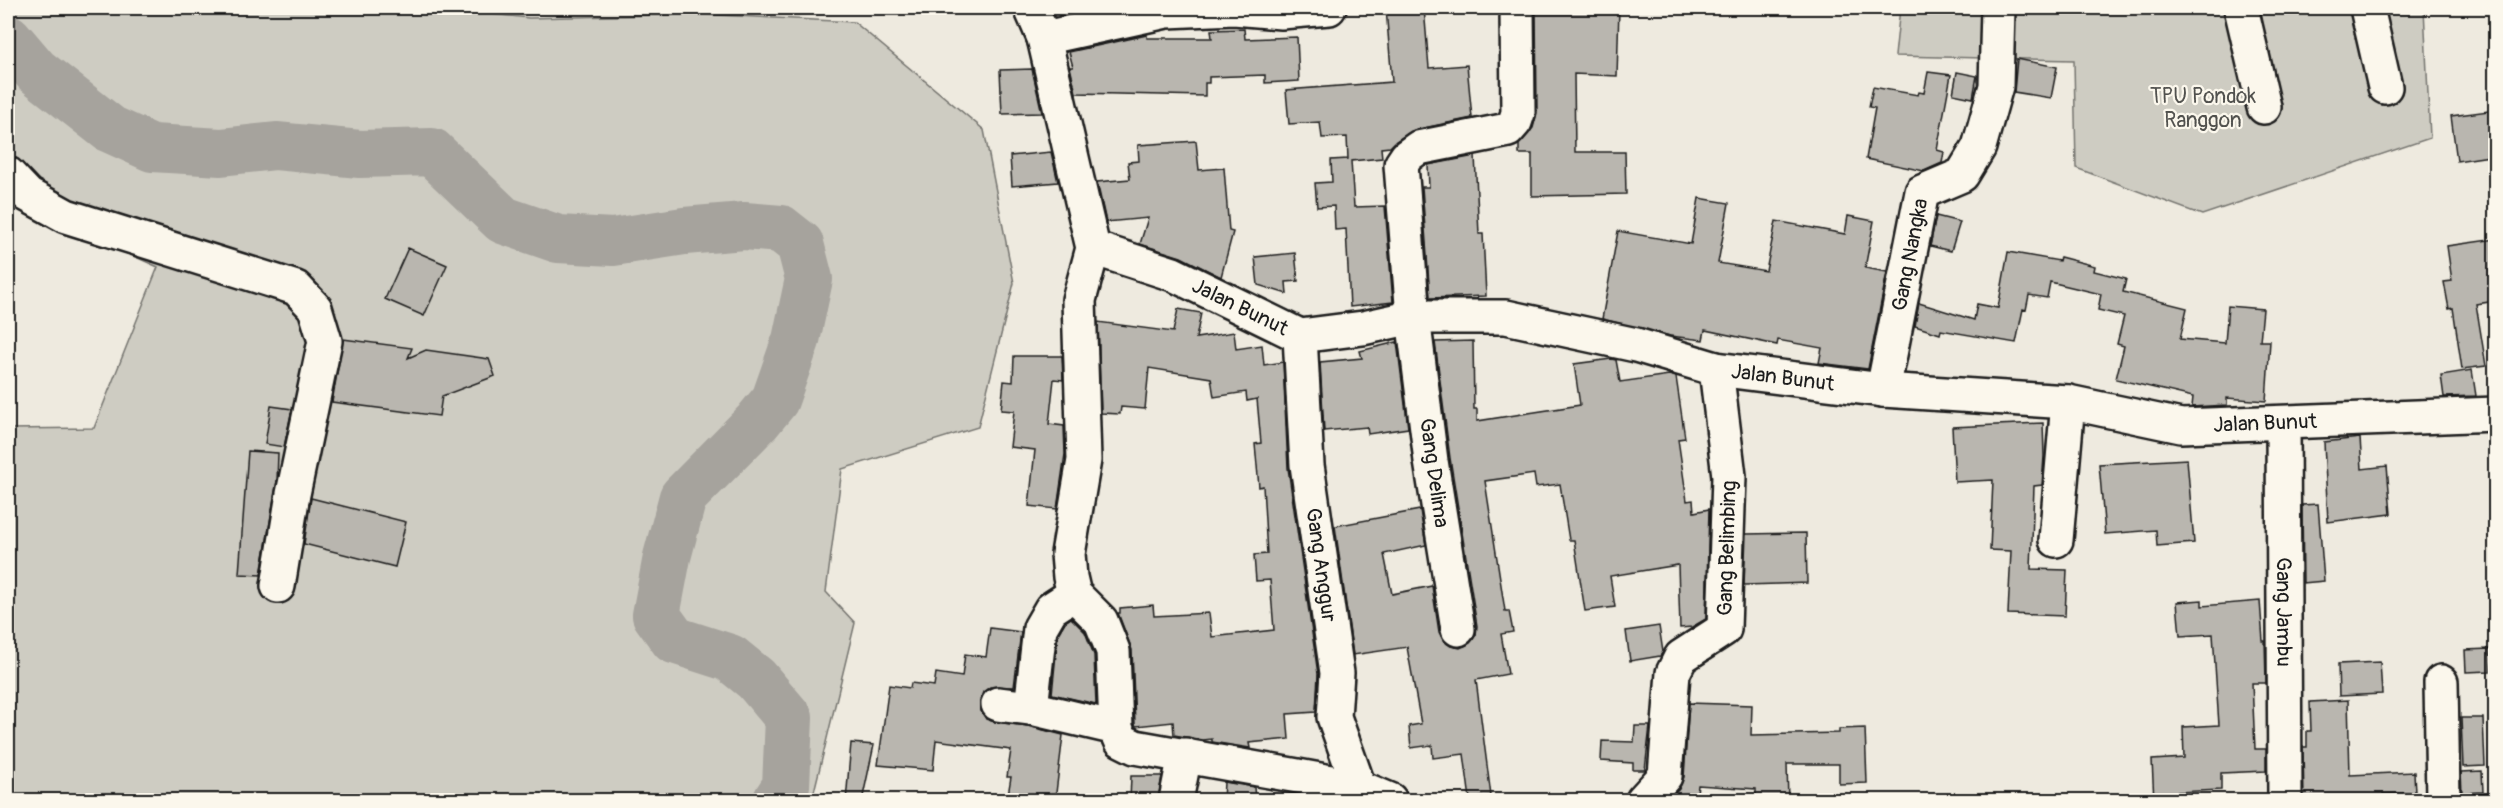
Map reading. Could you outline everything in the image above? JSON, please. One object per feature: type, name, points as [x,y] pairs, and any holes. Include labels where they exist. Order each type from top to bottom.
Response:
[{"type":"street","points":[[1030,8],[1044,38],[1093,248],[1078,300],[1084,460],[1068,554],[1074,594],[1101,621],[1113,651],[1116,729],[1120,740],[1135,747],[1185,754],[1359,787],[1390,801]]},
{"type":"street","points":[[1044,38],[1167,12],[1234,8],[1272,12],[1329,8]]},
{"type":"street","name":"Gang Delima","points":[[1458,629],[1431,461],[1413,317],[1401,165],[1418,148],[1508,130],[1515,122],[1518,113],[1517,8]]},
{"type":"street","name":"Gang Nangka","points":[[1883,390],[1922,192],[1962,175],[1979,147],[1987,121],[1996,86],[1998,8]]},
{"type":"street","points":[[2241,8],[2264,107]]},
{"type":"street","points":[[2367,8],[2385,87]]},
{"type":"street","points":[[8,174],[28,195],[66,216],[296,288],[315,308],[325,341],[293,494],[278,586]]},
{"type":"street","name":"Jalan Bunut","points":[[1093,248],[1173,274],[1300,336],[1363,328],[1413,317],[1506,317],[1636,345],[1716,369],[1883,390],[2068,402],[2181,426],[2496,414]]},
{"type":"street","name":"Gang Anggur","points":[[1300,336],[1307,465],[1337,673],[1334,717],[1359,787]]},
{"type":"street","name":"Gang Belimbing","points":[[1643,801],[1665,776],[1672,673],[1682,657],[1724,629],[1729,476],[1716,369]]},
{"type":"street","points":[[2056,540],[2068,402]]},
{"type":"street","name":"Gang Jambu","points":[[2283,423],[2285,801]]},
{"type":"street","points":[[1031,708],[1040,628],[1051,609],[1074,594]]},
{"type":"street","points":[[2440,682],[2443,801]]},
{"type":"street","points":[[998,704],[1031,708],[1116,729]]},
{"type":"street","points":[[1176,801],[1185,754]]},
{"type":"green space","points":[[8,8],[432,8],[529,18],[697,14],[854,22],[984,130],[1014,283],[978,427],[842,469],[826,592],[855,623],[812,800],[8,800],[8,429],[94,428],[158,267],[15,203],[8,186]]},
{"type":"green space","name":"TPU Pondok Ranggon","points":[[1900,8],[2424,8],[2430,138],[2202,215],[2076,168],[2074,60],[1895,56]]},
{"type":"building","points":[[1057,8],[1095,8],[1059,15]]},
{"type":"building","points":[[1386,8],[1424,8],[1429,68],[1467,65],[1472,118],[1414,130],[1390,147],[1381,148],[1382,158],[1351,161],[1354,207],[1385,206],[1393,302],[1350,307],[1346,229],[1335,230],[1334,206],[1317,207],[1315,183],[1332,182],[1331,160],[1348,159],[1347,137],[1322,138],[1320,122],[1289,124],[1286,90],[1392,82]]},
{"type":"building","points":[[1536,8],[1619,8],[1617,76],[1574,74],[1575,152],[1625,152],[1626,194],[1532,196],[1532,154],[1519,154],[1519,144],[1533,128],[1537,113]]},
{"type":"building","points":[[1244,29],[1245,39],[1297,37],[1299,81],[1265,83],[1265,75],[1209,77],[1209,83],[1205,83],[1205,96],[1076,93],[1069,52],[1147,35],[1147,38],[1212,38],[1211,30]]},
{"type":"building","points":[[2017,59],[2057,67],[2051,98],[2014,92]]},
{"type":"building","points":[[1032,69],[1042,113],[1002,114],[1000,70]]},
{"type":"building","points":[[1928,72],[1951,75],[1937,150],[1944,152],[1942,163],[1924,171],[1866,159],[1875,108],[1869,107],[1873,87],[1918,95],[1919,92],[1924,93]]},
{"type":"building","points":[[1957,72],[1977,76],[1973,98],[1953,94]]},
{"type":"building","points":[[2496,110],[2496,155],[2457,161],[2451,116]]},
{"type":"building","points":[[1196,141],[1199,170],[1224,168],[1229,231],[1233,232],[1221,277],[1181,257],[1140,244],[1148,218],[1106,222],[1097,182],[1130,179],[1128,162],[1139,161],[1138,145]]},
{"type":"building","points":[[1051,152],[1058,182],[1012,186],[1010,156]]},
{"type":"building","points":[[1475,156],[1479,234],[1483,234],[1486,296],[1430,298],[1422,187],[1429,187],[1428,165]]},
{"type":"building","points":[[1699,198],[1729,203],[1718,263],[1766,271],[1776,221],[1845,234],[1848,216],[1874,221],[1865,268],[1887,272],[1868,369],[1819,363],[1822,348],[1778,340],[1777,345],[1705,330],[1703,340],[1670,336],[1602,319],[1618,231],[1691,244]]},
{"type":"building","points":[[1936,216],[1960,222],[1951,251],[1930,246]]},
{"type":"building","points":[[2496,239],[2496,301],[2476,304],[2486,366],[2462,369],[2453,308],[2449,309],[2444,282],[2452,281],[2447,246]]},
{"type":"building","points":[[408,248],[447,265],[424,316],[385,299]]},
{"type":"building","points":[[2008,252],[2059,261],[2060,257],[2095,266],[2094,271],[2126,279],[2123,292],[2187,308],[2180,339],[2225,343],[2228,306],[2263,309],[2260,341],[2270,341],[2266,401],[2227,398],[2227,405],[2192,407],[2193,397],[2116,379],[2124,346],[2117,344],[2124,316],[2098,310],[2101,294],[2050,282],[2047,298],[2029,295],[2026,310],[2023,309],[2016,343],[1941,330],[1940,334],[1915,326],[1919,303],[1974,320],[1977,304],[1998,308]]},
{"type":"building","points":[[1295,253],[1298,281],[1286,282],[1287,294],[1258,285],[1255,257]]},
{"type":"building","points":[[1178,309],[1201,313],[1196,338],[1234,332],[1236,349],[1262,345],[1264,365],[1283,362],[1288,468],[1318,674],[1316,712],[1287,714],[1289,739],[1249,743],[1250,748],[1212,742],[1212,739],[1203,740],[1174,735],[1173,722],[1136,726],[1135,724],[1132,650],[1118,613],[1120,613],[1120,608],[1153,605],[1154,616],[1209,613],[1212,637],[1274,630],[1270,580],[1256,581],[1254,555],[1267,554],[1263,486],[1259,487],[1255,444],[1261,443],[1257,399],[1247,401],[1246,392],[1214,397],[1211,378],[1149,368],[1145,409],[1121,407],[1120,414],[1101,413],[1098,322],[1173,332]]},
{"type":"building","points":[[343,339],[412,348],[408,358],[426,350],[489,359],[495,376],[442,396],[439,416],[332,402]]},
{"type":"building","points":[[1473,341],[1474,409],[1477,409],[1477,421],[1580,405],[1574,364],[1616,360],[1620,382],[1669,375],[1676,377],[1685,438],[1678,439],[1687,501],[1693,500],[1694,512],[1709,509],[1706,619],[1692,627],[1680,628],[1678,565],[1610,576],[1615,607],[1585,611],[1574,540],[1569,540],[1560,484],[1536,487],[1534,474],[1485,481],[1505,611],[1509,611],[1513,632],[1501,634],[1508,674],[1476,680],[1491,796],[1470,799],[1464,754],[1433,758],[1432,745],[1411,748],[1409,726],[1421,724],[1407,647],[1353,655],[1335,526],[1420,510],[1426,545],[1384,554],[1392,594],[1432,586],[1439,632],[1443,640],[1451,646],[1460,648],[1470,643],[1476,635],[1477,626],[1450,458],[1435,342]]},
{"type":"building","points":[[1397,342],[1408,428],[1368,434],[1367,427],[1324,431],[1320,362],[1362,358],[1360,351]]},
{"type":"building","points":[[1014,356],[1062,356],[1063,380],[1054,379],[1049,424],[1064,426],[1065,454],[1057,509],[1029,506],[1035,450],[1010,447],[1014,411],[1001,410],[1004,381],[1013,382]]},
{"type":"building","points":[[2472,370],[2476,396],[2444,397],[2441,375]]},
{"type":"building","points":[[271,406],[292,409],[284,447],[265,444]]},
{"type":"building","points":[[2043,423],[2042,485],[2034,486],[2031,569],[2067,570],[2065,616],[2008,614],[2011,551],[1990,550],[1993,480],[1955,482],[1952,427]]},
{"type":"building","points":[[2360,438],[2362,469],[2387,466],[2391,514],[2328,522],[2324,442]]},
{"type":"building","points":[[248,451],[278,453],[277,481],[261,575],[239,574]]},
{"type":"building","points":[[2187,459],[2194,543],[2157,546],[2156,530],[2105,534],[2099,464]]},
{"type":"building","points":[[311,498],[406,522],[395,567],[304,544]]},
{"type":"building","points":[[2318,504],[2324,581],[2303,583],[2302,505]]},
{"type":"building","points":[[1806,533],[1807,583],[1744,585],[1746,534]]},
{"type":"building","points":[[2202,600],[2202,606],[2260,601],[2263,641],[2265,641],[2266,683],[2252,683],[2255,749],[2266,749],[2266,771],[2221,773],[2221,790],[2178,792],[2178,800],[2154,801],[2152,760],[2184,758],[2183,727],[2219,725],[2213,634],[2180,636],[2177,602]]},
{"type":"building","points":[[1071,618],[1085,632],[1094,655],[1096,704],[1052,694],[1058,634],[1065,622]]},
{"type":"building","points":[[1659,626],[1663,652],[1660,656],[1630,661],[1626,631]]},
{"type":"building","points":[[990,628],[1021,632],[1014,687],[990,687],[983,692],[980,701],[981,711],[986,719],[995,722],[1028,726],[1063,735],[1055,801],[1007,801],[1011,777],[1007,777],[1011,750],[936,740],[933,770],[878,765],[889,685],[910,688],[911,683],[934,686],[936,673],[962,677],[965,654],[986,657]]},
{"type":"building","points":[[2489,649],[2490,671],[2466,672],[2465,650]]},
{"type":"building","points":[[2380,662],[2382,694],[2339,696],[2338,664]]},
{"type":"building","points":[[2348,700],[2350,775],[2414,772],[2415,793],[2383,794],[2383,801],[2304,801],[2303,747],[2307,747],[2307,731],[2311,731],[2310,702]]},
{"type":"building","points":[[1689,703],[1752,705],[1751,735],[1839,733],[1839,729],[1865,728],[1867,783],[1839,784],[1839,764],[1787,764],[1788,801],[1756,801],[1756,789],[1698,785],[1696,801],[1668,801],[1679,789],[1684,777]]},
{"type":"building","points":[[2461,718],[2483,718],[2485,766],[2463,767]]},
{"type":"building","points":[[1635,726],[1650,726],[1645,770],[1633,770],[1633,763],[1601,761],[1602,741],[1634,742]]},
{"type":"building","points":[[851,743],[874,745],[862,801],[846,801]]},
{"type":"building","points":[[2482,771],[2483,792],[2462,793],[2461,772]]},
{"type":"building","points":[[1131,776],[1162,776],[1158,801],[1130,801]]},
{"type":"building","points":[[1224,782],[1254,787],[1255,801],[1223,801]]},
{"type":"waterway","points":[[8,38],[36,71],[110,129],[152,148],[221,152],[276,146],[360,154],[432,152],[503,220],[558,239],[613,242],[684,231],[744,226],[781,229],[800,244],[809,279],[796,340],[775,400],[757,422],[683,497],[667,557],[656,615],[674,640],[730,658],[756,679],[789,718],[786,786],[777,800]]}]
